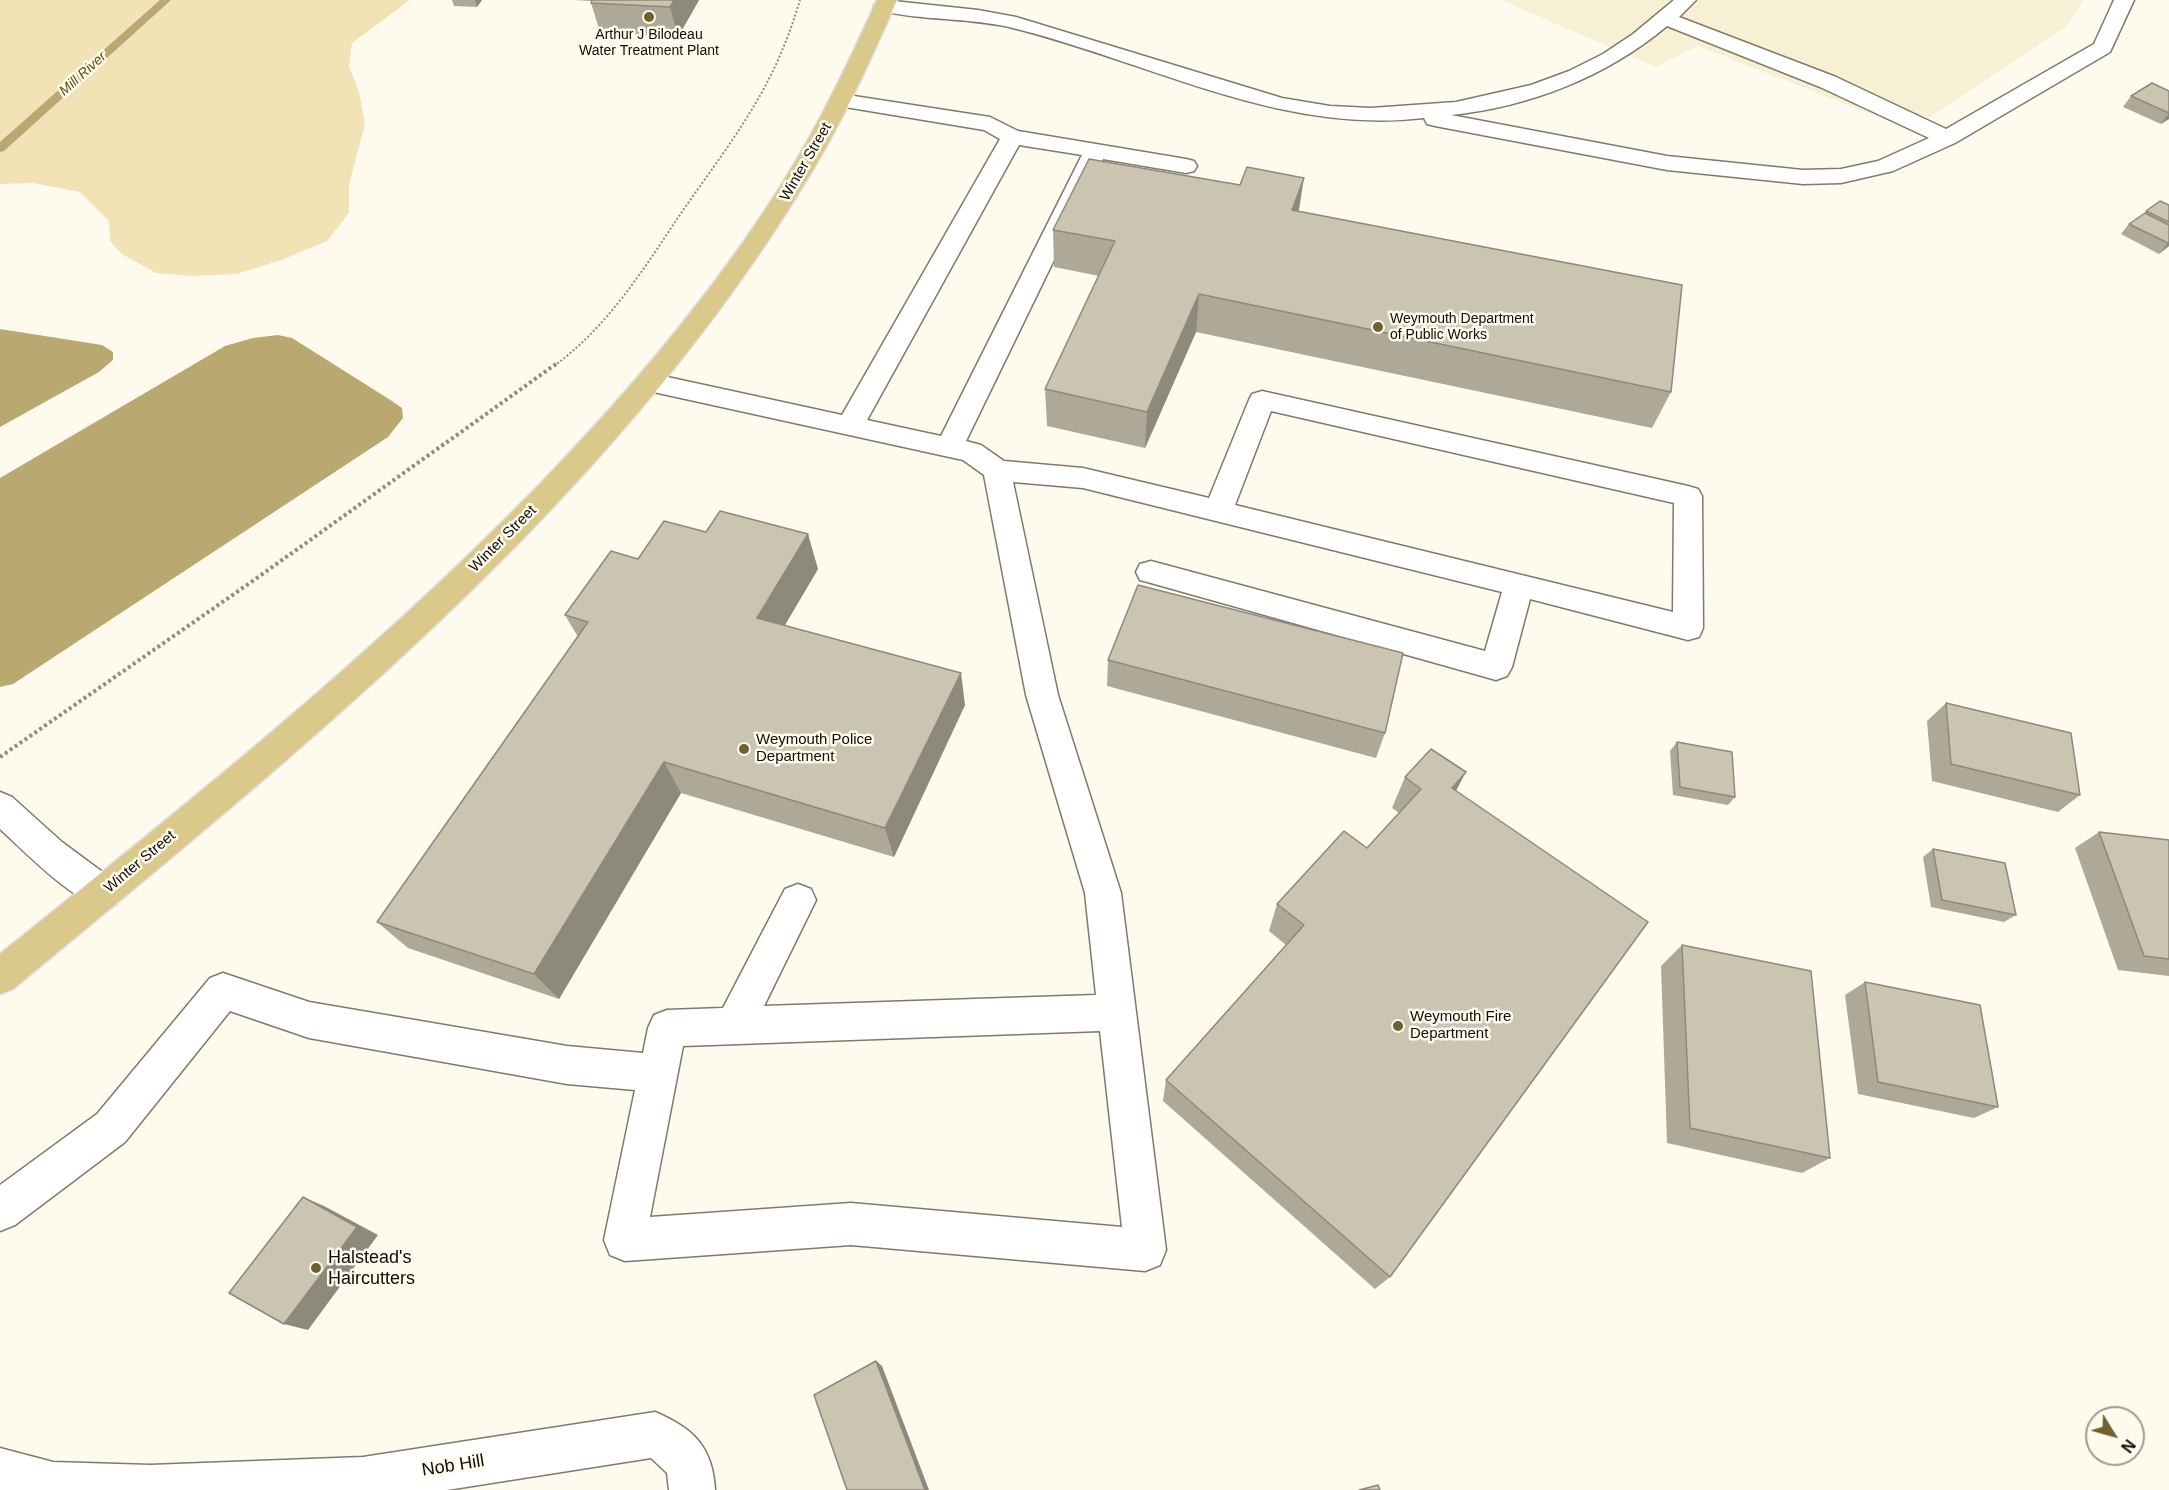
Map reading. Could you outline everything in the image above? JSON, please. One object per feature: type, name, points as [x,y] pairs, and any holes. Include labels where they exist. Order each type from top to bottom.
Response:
[{"type":"main road","name":"Winter Street","points":[[0,977],[350,685],[529,514],[649,382],[706,313],[763,234],[798,178],[841,100],[885,3]]},
{"type":"street","points":[[885,3],[1016,23],[1295,107],[1360,114],[1409,114],[1486,102],[1549,87],[1610,59],[1645,35],[1686,0]]},
{"type":"street","points":[[1409,114],[1667,162],[1803,177],[1840,176],[1885,166],[1947,138],[2103,48],[2124,0]]},
{"type":"street","points":[[1664,18],[1828,82],[1947,138]]},
{"type":"street","points":[[841,100],[990,124],[1012,137],[1186,166]]},
{"type":"street","points":[[850,425],[1012,137]]},
{"type":"street","points":[[949,447],[1096,151]]},
{"type":"street","points":[[649,382],[971,452],[997,470],[1083,478],[1688,628],[1688,496],[1262,400],[1218,511]]},
{"type":"street","points":[[997,470],[1042,695],[1103,893],[1117,1012],[1145,1250],[851,1224],[625,1240],[668,1028],[1117,1012]]},
{"type":"street","points":[[1151,572],[1496,666],[1519,585]]},
{"type":"street","points":[[0,807],[50,853],[103,893]]},
{"type":"street","points":[[734,1026],[798,900]]},
{"type":"street","points":[[0,1210],[111,1128],[223,991],[309,1020],[567,1065],[658,1073]]},
{"type":"street","name":"Nob Hill","points":[[0,1472],[53,1485],[150,1488],[363,1480],[656,1435],[681,1451],[692,1475],[692,1490]]},
{"type":"path","points":[[0,757],[276,565],[570,354],[599,325],[634,283],[745,120],[783,49],[800,0]]},
{"type":"shaded area","points":[[0,0],[410,0],[352,43],[349,66],[359,92],[365,124],[349,185],[349,213],[327,241],[284,259],[237,274],[191,276],[156,273],[122,254],[110,241],[109,221],[80,192],[33,183],[0,184]]},
{"type":"shaded area","points":[[1501,0],[2083,0],[2066,27],[1911,130],[1698,46],[1656,67]]},
{"type":"shaded area","points":[[0,329],[102,345],[113,352],[113,360],[99,372],[0,427]]},
{"type":"shaded area","points":[[278,335],[292,338],[392,401],[402,408],[403,418],[388,437],[13,684],[0,687],[0,478],[225,346],[253,338]]},
{"type":"building","points":[[592,0],[674,0],[670,7],[591,3]]},
{"type":"building","points":[[2152,83],[2169,91],[2169,113],[2131,96]]},
{"type":"building","name":"Weymouth Department of Public Works","points":[[1089,159],[1240,185],[1247,167],[1304,178],[1292,210],[1682,285],[1671,392],[1199,294],[1147,412],[1045,389],[1115,241],[1053,230]]},
{"type":"building","points":[[2160,201],[2169,205],[2169,222],[2146,211]]},
{"type":"building","points":[[2145,213],[2169,225],[2168,243],[2129,224]]},
{"type":"building","name":"Weymouth Police Department","points":[[720,511],[808,534],[757,618],[961,673],[885,828],[664,762],[534,974],[377,922],[588,622],[565,615],[611,551],[638,559],[664,521],[706,532]]},
{"type":"building","points":[[1138,585],[1403,653],[1385,733],[1108,660]]},
{"type":"building","points":[[1946,703],[2071,733],[2080,795],[1951,764]]},
{"type":"building","points":[[1677,742],[1732,752],[1735,797],[1680,787]]},
{"type":"building","name":"Weymouth Fire Department","points":[[1431,749],[1466,772],[1452,788],[1648,922],[1390,1277],[1166,1080],[1304,925],[1277,904],[1344,831],[1367,848],[1421,789],[1405,777]]},
{"type":"building","points":[[2099,832],[2169,840],[2169,959],[2144,956]]},
{"type":"building","points":[[1933,849],[2005,863],[2016,915],[1942,900]]},
{"type":"building","points":[[1682,945],[1811,971],[1830,1158],[1690,1128]]},
{"type":"building","points":[[1865,982],[1980,1005],[1998,1107],[1878,1082]]},
{"type":"building","points":[[303,1197],[357,1227],[284,1324],[229,1293]]},
{"type":"building","points":[[876,1361],[925,1490],[847,1490],[814,1395]]},
{"type":"building","points":[[1378,1485],[1380,1490],[1359,1490]]},
{"type":"waterway","name":"Mill River","points":[[0,148],[166,0]]},
{"type":"place","name":"Arthur J Bilodeau Water Treatment Plant","points":[[649,17]]},
{"type":"place","name":"Weymouth Department of Public Works","points":[[1378,327]]},
{"type":"place","name":"Weymouth Police Department","points":[[744,749]]},
{"type":"place","name":"Weymouth Fire Department","points":[[1398,1026]]},
{"type":"place","name":"Halstead's Haircutters","points":[[316,1268]]}]
